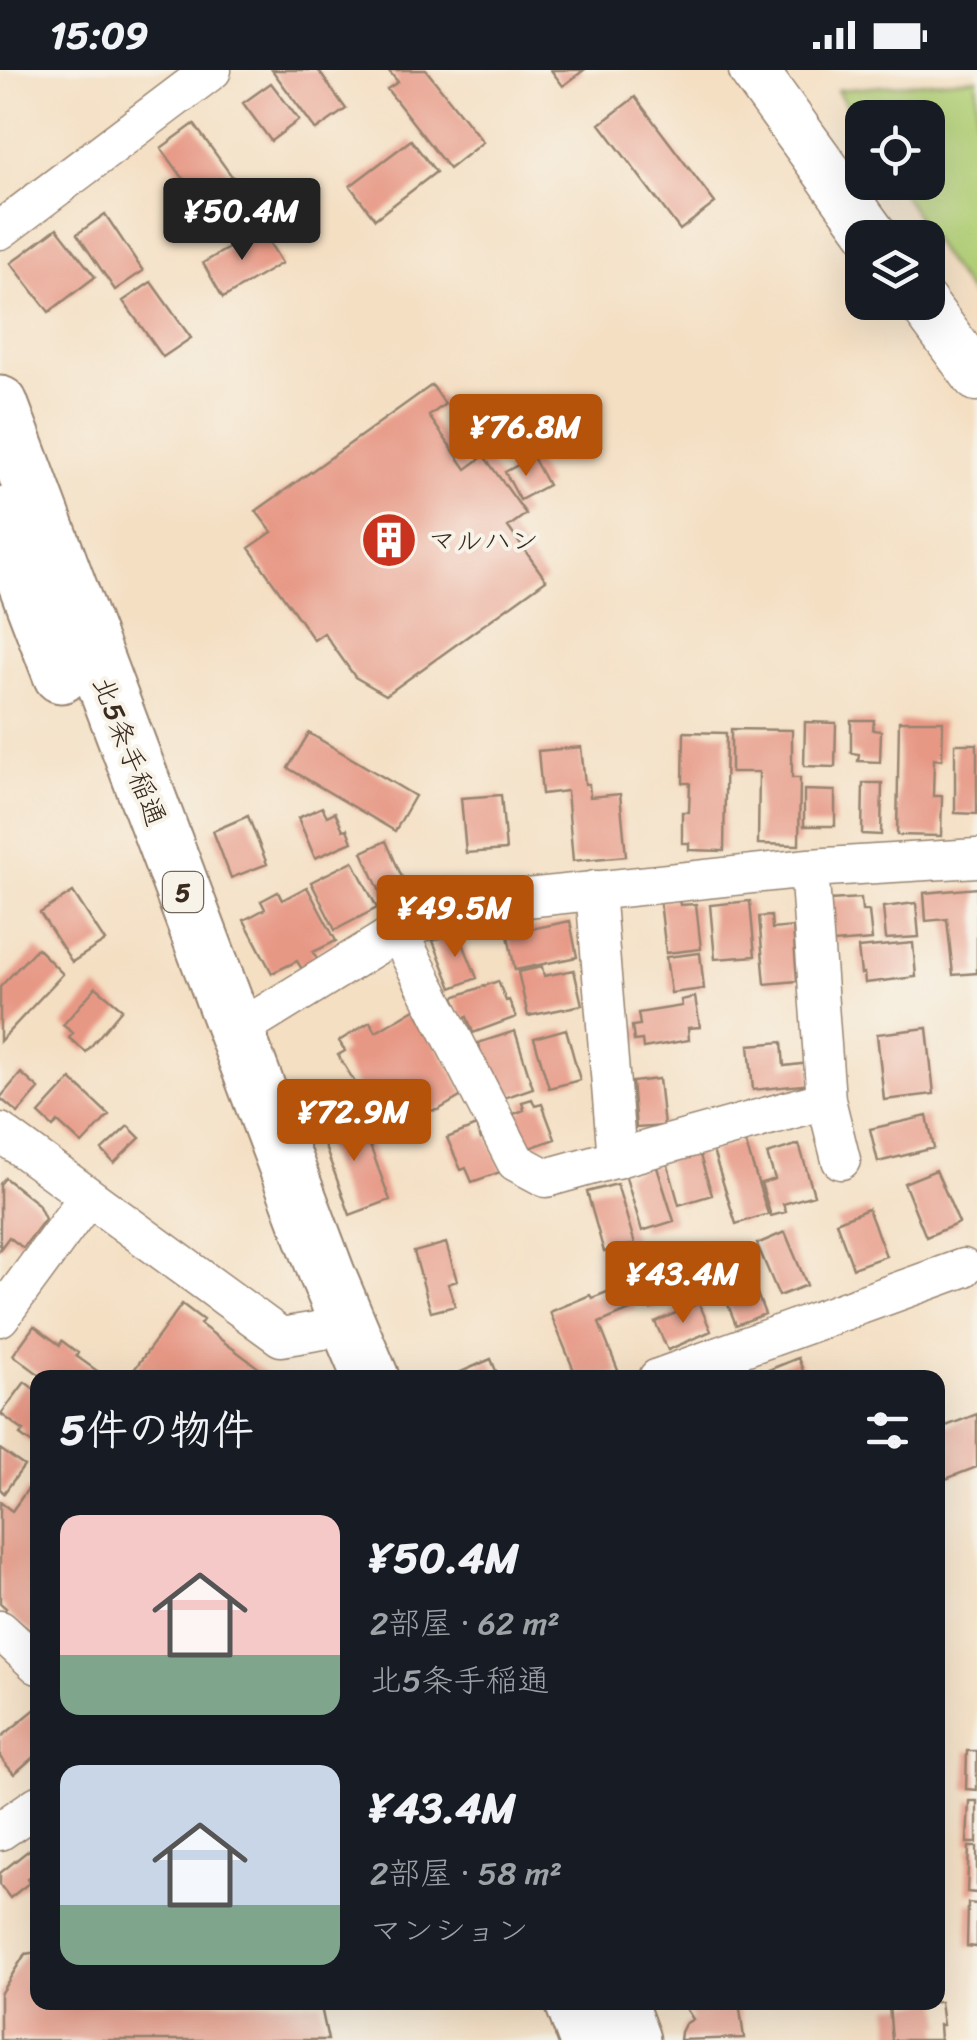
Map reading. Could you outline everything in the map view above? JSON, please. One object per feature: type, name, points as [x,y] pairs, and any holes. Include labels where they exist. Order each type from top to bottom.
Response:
[{"type":"highway","name":"北5条手稲通","points":[[0,404],[236,1032],[330,1345]]},
{"type":"highway","name":"北5条手稲通","points":[[0,515],[330,1345],[362,1370]]},
{"type":"highway","points":[[576,2010],[587,2040]]},
{"type":"highway","points":[[621,2010],[632,2040]]},
{"type":"street","points":[[0,230],[212,70]]},
{"type":"street","points":[[753,70],[862,220]]},
{"type":"street","points":[[935,320],[977,377]]},
{"type":"street","points":[[236,1032],[398,932],[469,904],[810,868],[977,858]]},
{"type":"street","points":[[810,868],[826,1100],[841,1160]]},
{"type":"street","points":[[595,890],[617,1158]]},
{"type":"street","points":[[398,932],[516,1162],[546,1178],[826,1100]]},
{"type":"street","points":[[0,1132],[280,1338],[330,1345]]},
{"type":"street","points":[[0,1317],[88,1197]]},
{"type":"street","points":[[680,1370],[963,1268]]},
{"type":"street","points":[[0,1630],[30,1658]]},
{"type":"street","points":[[0,1831],[30,1810]]},
{"type":"green space","points":[[977,78],[977,303],[945,259],[945,220],[919,220],[907,200],[945,200],[945,100],[845,103],[837,90]]},
{"type":"building","points":[[272,70],[318,70],[346,109],[316,130]]},
{"type":"building","points":[[388,70],[426,70],[483,142],[449,169],[387,89],[398,82]]},
{"type":"building","points":[[551,70],[584,70],[563,86]]},
{"type":"building","points":[[271,83],[299,120],[271,141],[243,103]]},
{"type":"building","points":[[635,97],[715,203],[680,230],[600,124]]},
{"type":"building","points":[[194,124],[254,207],[219,232],[161,148]]},
{"type":"building","points":[[411,140],[436,172],[375,219],[350,186]]},
{"type":"building","points":[[105,214],[143,271],[115,290],[77,234]]},
{"type":"building","points":[[57,228],[95,277],[49,312],[11,263]]},
{"type":"building","points":[[261,229],[282,263],[223,298],[203,263]]},
{"type":"building","points":[[151,282],[191,338],[163,357],[123,301]]},
{"type":"building","name":"マルハン","points":[[432,385],[445,404],[429,416],[466,469],[484,456],[526,514],[508,527],[546,580],[386,695],[355,677],[324,633],[314,640],[249,548],[272,532],[256,511]]},
{"type":"building","points":[[533,457],[548,485],[520,500],[505,472]]},
{"type":"building","points":[[851,720],[874,720],[873,730],[881,731],[880,762],[858,761],[859,754],[851,753]]},
{"type":"building","points":[[899,721],[943,721],[942,760],[934,759],[933,796],[942,796],[941,836],[897,835]]},
{"type":"building","points":[[805,722],[836,723],[835,767],[804,766]]},
{"type":"building","points":[[731,729],[792,730],[792,778],[800,778],[799,845],[758,844],[759,772],[731,772]]},
{"type":"building","points":[[684,732],[726,733],[724,851],[689,850],[689,843],[682,843],[682,812],[689,812],[690,783],[683,783]]},
{"type":"building","points":[[309,733],[415,796],[395,831],[288,768]]},
{"type":"building","points":[[955,744],[977,744],[977,814],[955,813]]},
{"type":"building","points":[[581,747],[590,797],[620,794],[626,856],[573,861],[567,791],[542,794],[538,751]]},
{"type":"building","points":[[863,783],[882,783],[881,835],[862,834]]},
{"type":"building","points":[[804,790],[835,791],[835,826],[804,826]]},
{"type":"building","points":[[501,795],[506,850],[466,853],[461,798]]},
{"type":"building","points":[[322,807],[327,816],[335,812],[352,842],[315,858],[298,818]]},
{"type":"building","points":[[248,816],[267,864],[231,878],[213,831]]},
{"type":"building","points":[[386,841],[405,884],[381,894],[362,852]]},
{"type":"building","points":[[353,861],[377,908],[335,930],[311,882]]},
{"type":"building","points":[[307,887],[336,941],[313,952],[318,961],[302,969],[297,961],[272,973],[244,920],[265,909],[261,901],[278,892],[282,900]]},
{"type":"building","points":[[977,888],[977,973],[953,975],[947,919],[926,921],[924,893]]},
{"type":"building","points":[[73,892],[105,941],[72,962],[40,913]]},
{"type":"building","points":[[861,898],[862,911],[869,911],[872,940],[833,943],[829,900]]},
{"type":"building","points":[[679,899],[680,905],[696,904],[701,949],[666,953],[660,901]]},
{"type":"building","points":[[750,901],[755,956],[715,959],[710,905]]},
{"type":"building","points":[[916,903],[919,937],[886,939],[883,907]]},
{"type":"building","points":[[771,916],[772,929],[793,927],[797,981],[765,984],[759,917]]},
{"type":"building","points":[[523,917],[526,930],[570,921],[577,957],[515,970],[505,921]]},
{"type":"building","points":[[448,934],[451,940],[460,936],[477,978],[452,988],[433,941]]},
{"type":"building","points":[[913,943],[916,977],[865,983],[858,948]]},
{"type":"building","points":[[37,948],[63,974],[0,1041],[0,987]]},
{"type":"building","points":[[700,953],[704,989],[671,993],[666,957]]},
{"type":"building","points":[[542,967],[544,976],[574,970],[582,1005],[528,1016],[518,972]]},
{"type":"building","points":[[498,981],[516,1017],[473,1033],[467,1017],[462,1019],[454,997]]},
{"type":"building","points":[[96,987],[122,1009],[86,1052],[69,1038],[73,1033],[63,1025]]},
{"type":"building","points":[[695,997],[700,1027],[688,1028],[689,1040],[643,1048],[642,1040],[634,1041],[632,1026],[640,1025],[638,1013],[682,1006],[681,1000]]},
{"type":"building","points":[[415,1009],[465,1094],[438,1110],[396,1113],[392,1107],[376,1117],[338,1055],[345,1051],[339,1041],[370,1022],[376,1032]]},
{"type":"building","points":[[927,1028],[934,1094],[884,1100],[877,1034]]},
{"type":"building","points":[[566,1029],[580,1080],[549,1088],[534,1038]]},
{"type":"building","points":[[515,1031],[533,1088],[501,1099],[491,1085],[478,1043]]},
{"type":"building","points":[[782,1042],[784,1066],[810,1063],[812,1084],[753,1090],[749,1045]]},
{"type":"building","points":[[21,1073],[39,1089],[18,1113],[0,1098]]},
{"type":"building","points":[[71,1079],[109,1115],[82,1144],[58,1122],[53,1127],[39,1114]]},
{"type":"building","points":[[659,1079],[664,1126],[636,1128],[632,1082]]},
{"type":"building","points":[[532,1099],[535,1106],[542,1104],[555,1139],[524,1150],[511,1115],[524,1110],[522,1102]]},
{"type":"building","points":[[358,1113],[390,1200],[350,1215],[318,1128]]},
{"type":"building","points":[[927,1116],[934,1148],[878,1162],[870,1129]]},
{"type":"building","points":[[128,1126],[140,1138],[114,1163],[102,1150]]},
{"type":"building","points":[[476,1126],[481,1139],[488,1136],[503,1171],[472,1182],[466,1168],[461,1170],[447,1138]]},
{"type":"building","points":[[745,1141],[768,1214],[736,1224],[713,1151]]},
{"type":"building","points":[[799,1144],[814,1195],[783,1204],[786,1212],[771,1216],[761,1183],[775,1179],[767,1154]]},
{"type":"building","points":[[698,1149],[712,1195],[679,1205],[666,1158]]},
{"type":"building","points":[[656,1164],[674,1221],[642,1231],[625,1174]]},
{"type":"building","points":[[936,1170],[959,1223],[926,1237],[904,1183]]},
{"type":"building","points":[[5,1178],[38,1204],[45,1219],[23,1248],[9,1237],[0,1249],[0,1184]]},
{"type":"building","points":[[617,1184],[635,1244],[604,1252],[587,1192]]},
{"type":"building","points":[[868,1209],[886,1256],[853,1268],[836,1222]]},
{"type":"building","points":[[785,1232],[807,1285],[779,1296],[757,1244]]},
{"type":"building","points":[[446,1243],[457,1281],[448,1284],[455,1306],[431,1312],[414,1252]]},
{"type":"building","points":[[676,1254],[692,1292],[651,1309],[635,1271]]},
{"type":"building","points":[[747,1268],[765,1314],[736,1325],[718,1279]]},
{"type":"building","points":[[625,1285],[635,1308],[599,1323],[618,1370],[574,1370],[550,1312],[590,1295],[592,1298]]},
{"type":"building","points":[[699,1303],[711,1331],[668,1350],[655,1322]]},
{"type":"building","points":[[182,1304],[203,1320],[200,1324],[261,1370],[134,1370]]},
{"type":"building","points":[[34,1326],[60,1345],[62,1341],[96,1370],[33,1370],[13,1355]]},
{"type":"building","points":[[798,1358],[803,1370],[768,1370]]},
{"type":"building","points":[[491,1359],[496,1370],[466,1370]]},
{"type":"building","points":[[25,1382],[30,1386],[30,1442],[20,1435],[24,1431],[1,1414]]},
{"type":"building","points":[[977,1414],[977,1467],[945,1479],[945,1426]]},
{"type":"building","points":[[0,1449],[24,1466],[4,1493],[0,1489]]},
{"type":"building","points":[[27,1490],[30,1492],[30,1631],[0,1603],[0,1502],[12,1511]]},
{"type":"building","points":[[30,1714],[30,1760],[14,1774],[0,1757],[0,1738]]},
{"type":"building","points":[[967,1751],[977,1751],[977,1790],[966,1789]]},
{"type":"building","points":[[969,1801],[977,1801],[977,1843],[967,1843]]},
{"type":"building","points":[[969,1847],[977,1847],[977,1893],[967,1892]]},
{"type":"building","points":[[30,1851],[29,1883],[10,1898],[0,1885],[0,1873]]},
{"type":"building","points":[[968,1903],[977,1904],[977,1947],[967,1946]]},
{"type":"building","points":[[30,1953],[30,2010],[322,2010],[328,2040],[0,2040],[0,1994],[25,1954]]},
{"type":"building","points":[[687,2010],[740,2010],[744,2038],[680,2040],[685,2024],[693,2019]]},
{"type":"building","points":[[889,2010],[941,2010],[940,2040],[892,2040]]},
{"type":"place","name":"マルハン","points":[[389,540]]}]
